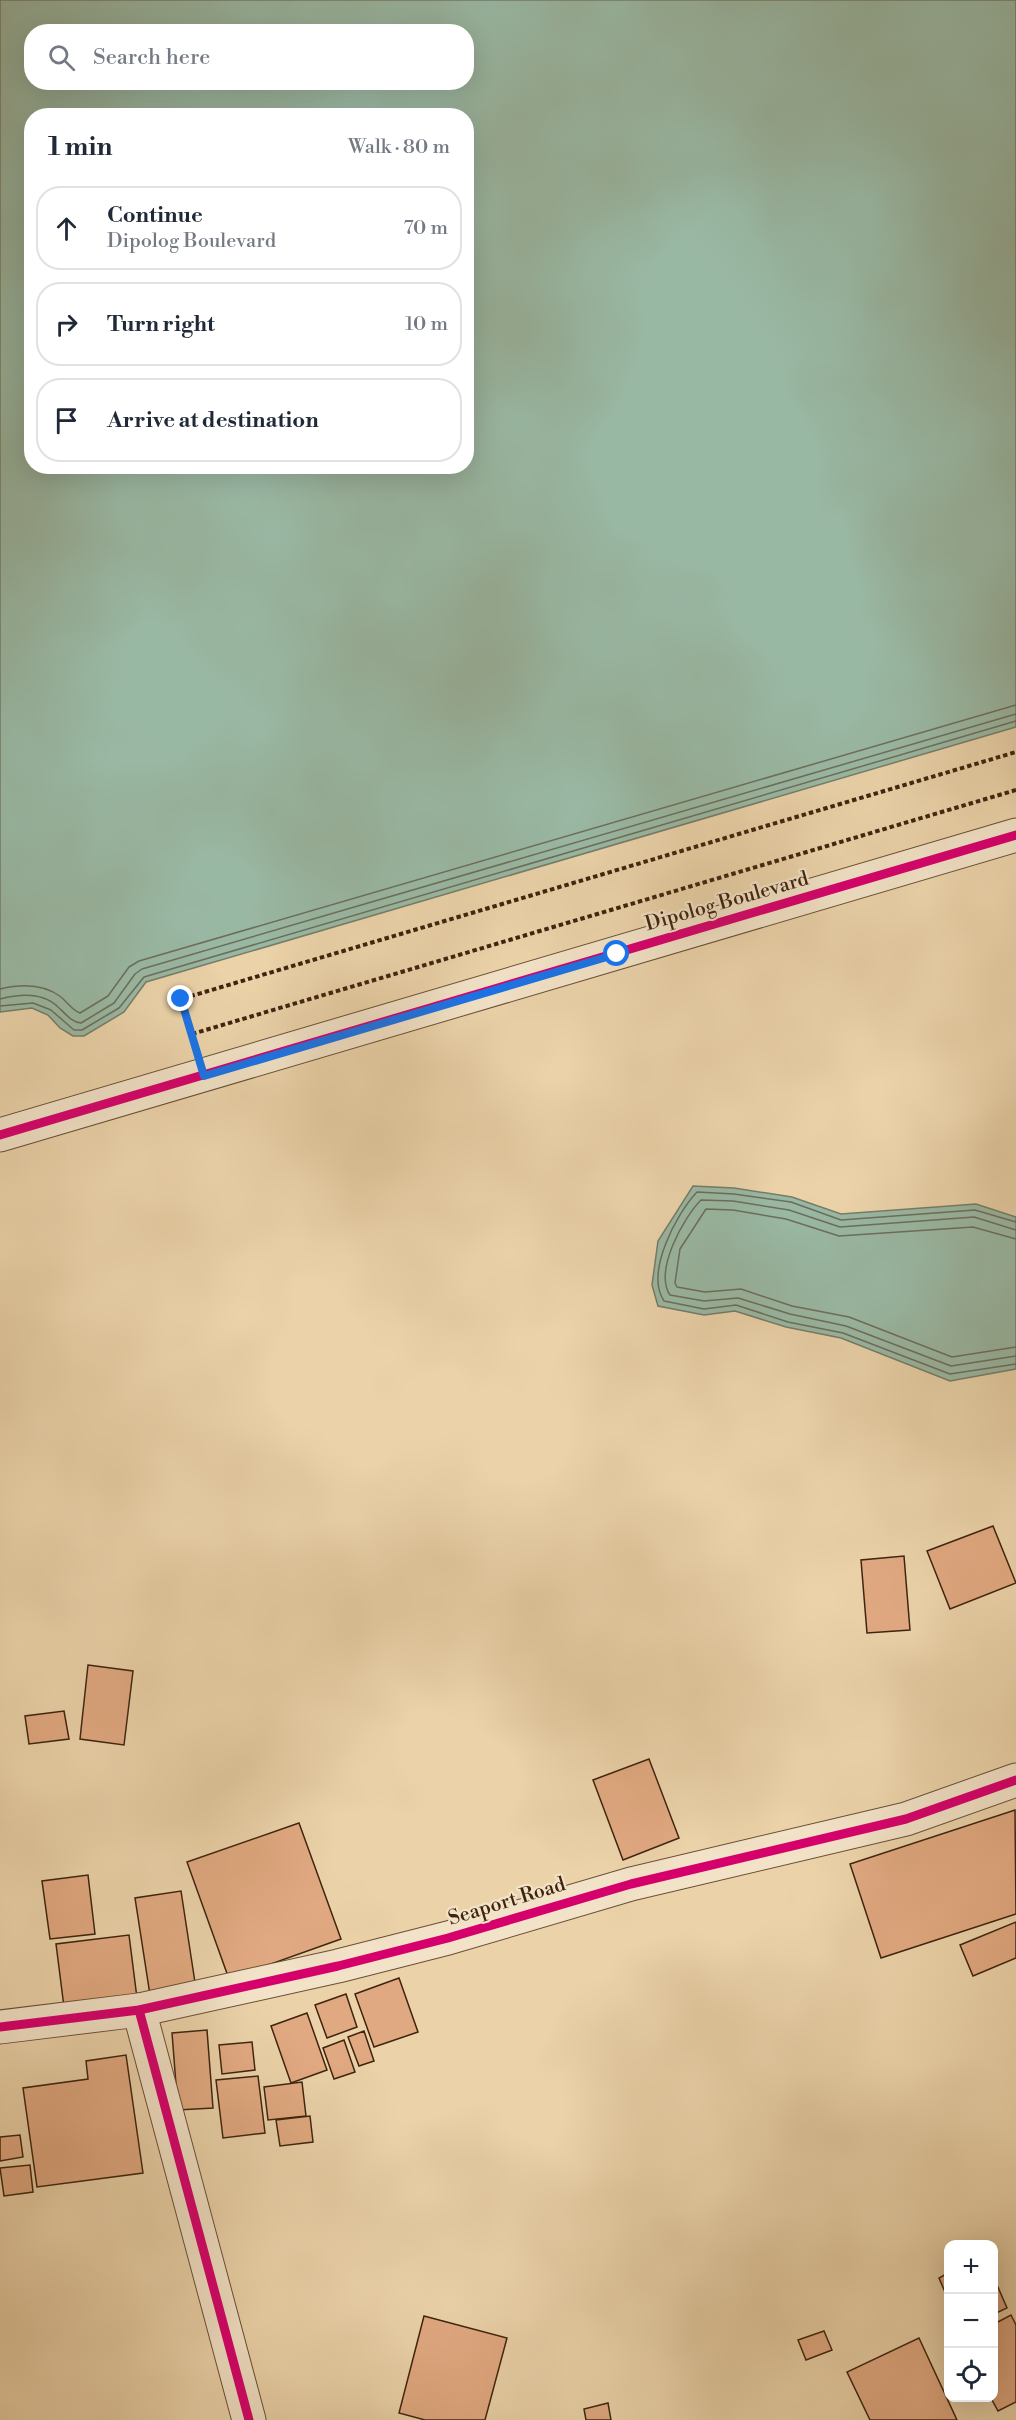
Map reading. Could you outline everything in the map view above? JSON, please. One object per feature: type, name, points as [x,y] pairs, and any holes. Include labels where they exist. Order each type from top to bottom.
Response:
[{"type":"street","name":"Dipolog Boulevard","points":[[3,1134],[1016,836]]},
{"type":"street","name":"Seaport Road","points":[[0,2027],[139,2010],[360,1960],[448,1938],[631,1884],[906,1819],[1016,1780]]},
{"type":"street","points":[[139,2010],[249,2420]]},
{"type":"path","points":[[204,1076],[181,999],[1016,752]]},
{"type":"path","points":[[192,1034],[1016,790]]},
{"type":"water","points":[[0,0],[1016,0],[1016,727],[146,982],[124,1012],[84,1036],[73,1036],[60,1028],[48,1015],[32,1008],[0,1012]]},
{"type":"water","points":[[693,1186],[734,1188],[792,1197],[841,1214],[976,1204],[1016,1217],[1016,1369],[950,1381],[841,1338],[786,1327],[735,1311],[704,1315],[658,1306],[652,1285],[658,1241]]},
{"type":"building","points":[[993,1526],[1016,1583],[950,1609],[927,1551]]},
{"type":"building","points":[[904,1556],[910,1630],[867,1633],[861,1560]]},
{"type":"building","points":[[88,1665],[133,1671],[124,1745],[80,1739]]},
{"type":"building","points":[[64,1711],[69,1739],[29,1744],[25,1716]]},
{"type":"building","points":[[649,1759],[679,1838],[623,1860],[593,1780]]},
{"type":"building","points":[[1015,1810],[1016,1914],[881,1958],[850,1864]]},
{"type":"building","points":[[299,1823],[341,1939],[229,1979],[187,1862]]},
{"type":"building","points":[[88,1875],[95,1934],[50,1939],[42,1881]]},
{"type":"building","points":[[181,1891],[196,1989],[150,1995],[135,1898]]},
{"type":"building","points":[[1016,1922],[1016,1958],[973,1976],[960,1945]]},
{"type":"building","points":[[129,1935],[137,1998],[64,2007],[56,1944]]},
{"type":"building","points":[[399,1978],[418,2032],[374,2047],[355,1994]]},
{"type":"building","points":[[346,1994],[357,2027],[327,2038],[315,2005]]},
{"type":"building","points":[[307,2013],[327,2070],[291,2083],[271,2026]]},
{"type":"building","points":[[207,2030],[213,2108],[178,2110],[172,2033]]},
{"type":"building","points":[[364,2031],[374,2061],[359,2066],[348,2037]]},
{"type":"building","points":[[344,2040],[355,2072],[334,2079],[323,2048]]},
{"type":"building","points":[[252,2042],[255,2070],[222,2074],[219,2045]]},
{"type":"building","points":[[126,2055],[143,2173],[37,2187],[23,2088],[88,2079],[86,2061]]},
{"type":"building","points":[[258,2076],[265,2133],[223,2138],[216,2080]]},
{"type":"building","points":[[302,2082],[306,2116],[268,2120],[264,2087]]},
{"type":"building","points":[[310,2116],[313,2142],[280,2146],[276,2120]]},
{"type":"building","points":[[20,2135],[23,2157],[0,2161],[0,2137]]},
{"type":"building","points":[[30,2165],[33,2192],[4,2196],[0,2168]]},
{"type":"building","points":[[944,2275],[944,2290],[939,2278]]},
{"type":"building","points":[[998,2287],[1007,2308],[998,2312]]},
{"type":"building","points":[[1011,2315],[1016,2325],[1016,2402],[998,2411],[993,2402],[998,2402],[998,2322]]},
{"type":"building","points":[[424,2316],[507,2338],[485,2420],[425,2420],[399,2413]]},
{"type":"building","points":[[824,2331],[832,2350],[806,2360],[798,2340]]},
{"type":"building","points":[[919,2338],[944,2392],[944,2402],[949,2402],[957,2420],[870,2420],[847,2372]]},
{"type":"building","points":[[608,2403],[611,2420],[586,2420],[584,2409]]},
{"type":"cycle path","points":[[0,1135],[1016,835]]},
{"type":"cycle path","points":[[0,2027],[139,2010],[338,1966],[448,1938],[631,1884],[906,1819],[1016,1780]]},
{"type":"cycle path","points":[[139,2010],[249,2420]]},
{"type":"route","points":[[181,999],[204,1076],[617,954]]}]
